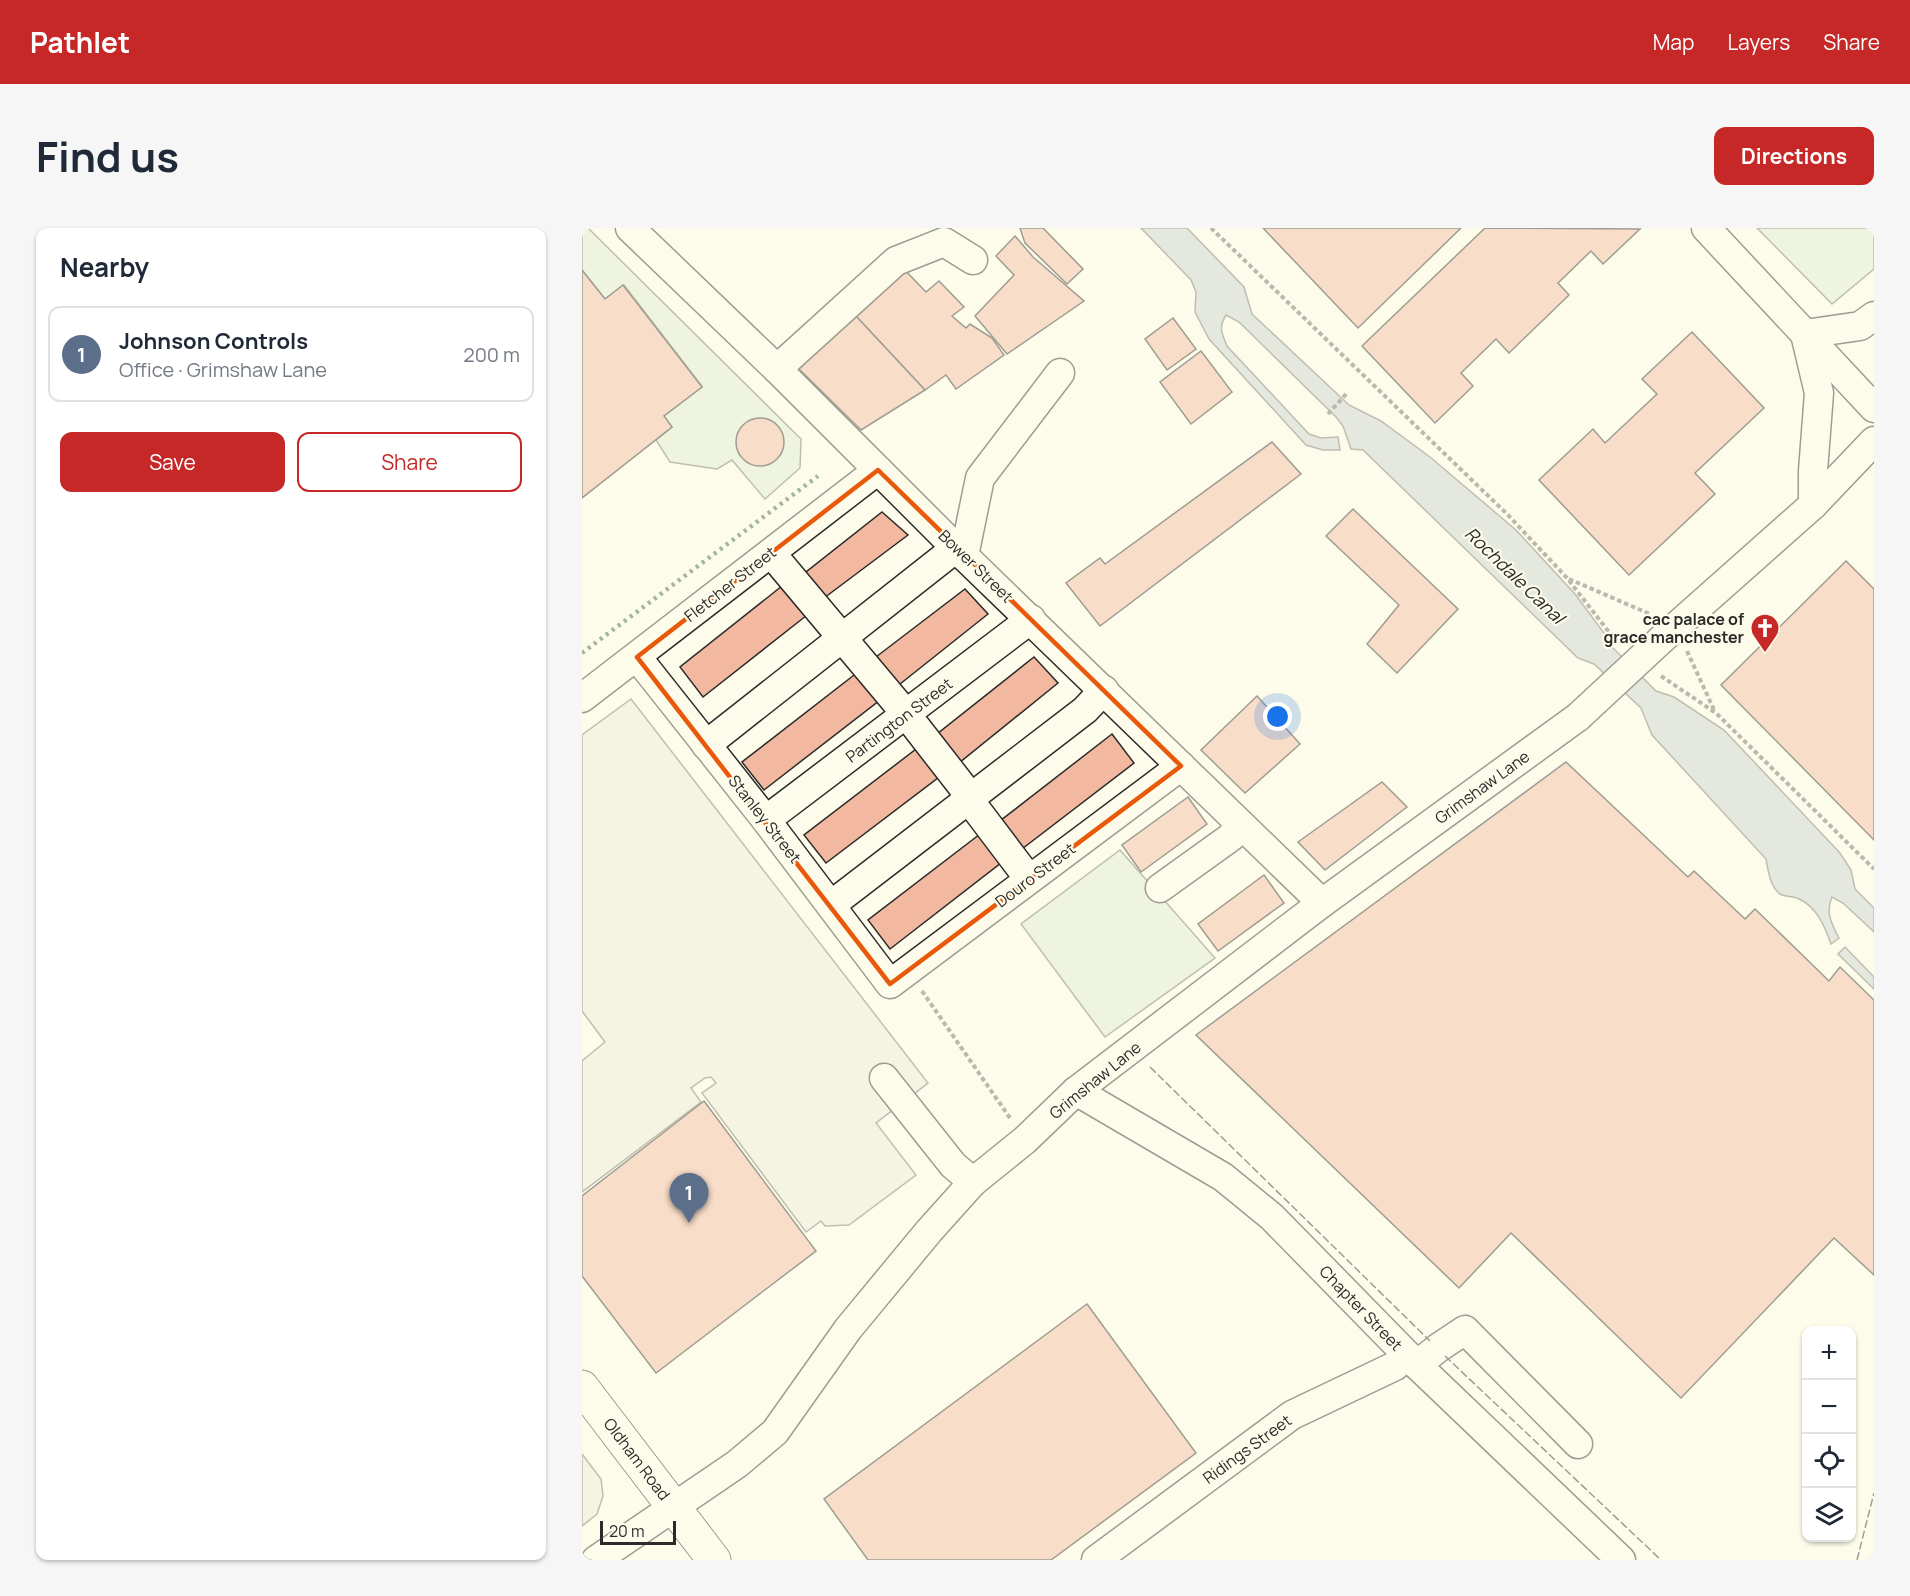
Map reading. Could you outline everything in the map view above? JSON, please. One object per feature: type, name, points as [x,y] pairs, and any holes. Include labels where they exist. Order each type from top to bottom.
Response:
[{"type":"highway","name":"Oldham Road","points":[[582,1387],[714,1560]]},
{"type":"street","name":"Bower Street","points":[[630,228],[1322,903]]},
{"type":"street","points":[[1706,228],[1874,408]]},
{"type":"street","points":[[777,369],[896,261],[945,242],[973,260]]},
{"type":"street","points":[[1805,334],[1860,326],[1874,316]]},
{"type":"street","points":[[1805,334],[1819,393],[1813,471],[1813,505]]},
{"type":"street","points":[[706,745],[842,638],[960,552],[980,478],[1060,373]]},
{"type":"street","points":[[1669,633],[1813,505],[1874,441]]},
{"type":"street","name":"Fletcher Street","points":[[582,698],[878,470]]},
{"type":"street","points":[[771,553],[906,714],[1029,879]]},
{"type":"street","name":"Partington Street","points":[[766,820],[1031,619]]},
{"type":"street","name":"Grimshaw Lane","points":[[596,1560],[748,1456],[775,1432],[848,1329],[929,1231],[973,1182],[1025,1140],[1076,1091],[1322,903],[1578,717],[1669,633]]},
{"type":"street","name":"Stanley Street","points":[[637,657],[831,905],[899,977]]},
{"type":"street","points":[[831,905],[1085,710],[1104,690]]},
{"type":"street","name":"Douro Street","points":[[899,977],[1181,765]]},
{"type":"street","points":[[1160,888],[1231,837],[1240,824]]},
{"type":"street","points":[[884,1078],[953,1165],[973,1182]]},
{"type":"street","name":"Chapter Street","points":[[1076,1091],[1223,1177],[1272,1217],[1412,1360],[1621,1560]]},
{"type":"street","name":"Ridings Street","points":[[1096,1560],[1292,1415],[1437,1348],[1465,1330],[1578,1444]]},
{"type":"path","points":[[1211,228],[1507,514],[1567,578],[1621,648]]},
{"type":"path","points":[[1328,414],[1347,393]]},
{"type":"path","points":[[1567,578],[1618,599],[1669,633],[1716,713]]},
{"type":"path","points":[[1659,674],[1716,713],[1874,869]]},
{"type":"path","points":[[899,977],[1025,1140]]},
{"type":"highlighted area","points":[[878,470],[1181,766],[890,984],[637,657]]},
{"type":"green space","points":[[582,228],[588,228],[801,439],[800,468],[765,499],[732,460],[717,469],[670,462],[656,440],[672,427],[664,416],[702,386],[624,285],[605,299],[582,270]]},
{"type":"green space","points":[[1757,228],[1874,228],[1874,269],[1832,304]]},
{"type":"green space","points":[[1120,850],[1215,958],[1105,1037],[1021,924]]},
{"type":"shaded area","points":[[631,699],[928,1083],[876,1123],[916,1175],[849,1225],[825,1226],[821,1221],[806,1232],[702,1093],[716,1083],[711,1077],[705,1078],[691,1088],[701,1102],[582,1192],[582,1061],[605,1042],[582,1011],[582,735]]},
{"type":"shaded area","points":[[582,1454],[601,1479],[603,1496],[597,1514],[582,1526]]},
{"type":"water","name":"Rochdale Canal","points":[[1141,228],[1187,228],[1244,287],[1252,314],[1349,405],[1381,421],[1430,457],[1516,530],[1575,594],[1607,637],[1608,643],[1656,691],[1674,697],[1724,730],[1840,853],[1851,870],[1855,889],[1874,908],[1874,932],[1843,903],[1832,897],[1829,913],[1839,938],[1831,944],[1823,924],[1811,907],[1795,897],[1782,895],[1777,891],[1770,878],[1766,859],[1652,735],[1641,708],[1594,664],[1578,658],[1363,450],[1351,449],[1343,426],[1336,417],[1239,322],[1226,315],[1221,327],[1227,346],[1309,434],[1321,438],[1338,437],[1340,450],[1323,450],[1306,445],[1209,339],[1195,312],[1196,292],[1191,280]]},
{"type":"water","points":[[1845,947],[1874,977],[1874,989],[1838,954]]},
{"type":"building","points":[[1020,228],[1043,228],[1083,269],[1067,284],[1025,243]]},
{"type":"building","points":[[1263,228],[1461,228],[1358,328]]},
{"type":"building","points":[[1485,228],[1640,229],[1603,264],[1591,251],[1558,283],[1569,295],[1509,353],[1496,339],[1461,373],[1473,386],[1435,423],[1362,346]]},
{"type":"building","points":[[1015,236],[1033,257],[1084,301],[1007,354],[975,316],[1014,275],[996,256]]},
{"type":"building","points":[[901,266],[926,292],[939,281],[964,307],[952,316],[966,328],[970,324],[992,338],[1004,355],[956,389],[946,375],[925,390],[854,314]]},
{"type":"building","points":[[582,270],[605,299],[623,285],[702,387],[664,416],[672,427],[582,498]]},
{"type":"building","points":[[854,314],[925,390],[861,430],[799,369]]},
{"type":"building","points":[[1173,318],[1196,349],[1167,370],[1145,339]]},
{"type":"building","points":[[1692,332],[1764,408],[1695,473],[1715,494],[1629,575],[1539,480],[1593,429],[1605,443],[1657,394],[1642,379]]},
{"type":"building","points":[[1201,351],[1232,392],[1191,424],[1160,382]]},
{"type":"building","points":[[760,418],[777,425],[784,442],[777,459],[760,466],[743,459],[736,442],[743,425]]},
{"type":"building","points":[[1272,442],[1301,474],[1100,626],[1066,583],[1100,558],[1105,564]]},
{"type":"building","points":[[1353,509],[1458,609],[1397,673],[1367,644],[1399,605],[1326,536]]},
{"type":"building","points":[[882,512],[908,535],[820,601],[801,576]]},
{"type":"building","points":[[1846,561],[1874,589],[1874,840],[1721,685]]},
{"type":"building","points":[[787,582],[811,612],[703,697],[680,667]]},
{"type":"building","points":[[965,589],[988,614],[895,688],[872,660]]},
{"type":"building","points":[[1034,657],[1058,683],[954,767],[932,738]]},
{"type":"building","points":[[858,672],[880,700],[764,790],[742,762]]},
{"type":"building","points":[[1257,696],[1300,744],[1245,793],[1201,750]]},
{"type":"building","points":[[1112,734],[1134,763],[1018,852],[996,824]]},
{"type":"building","points":[[920,746],[943,774],[826,863],[804,835]]},
{"type":"building","points":[[1566,762],[1688,877],[1694,871],[1745,919],[1755,909],[1829,981],[1840,967],[1874,1000],[1874,1275],[1834,1238],[1681,1398],[1511,1233],[1459,1288],[1196,1035]]},
{"type":"building","points":[[1382,782],[1407,807],[1325,870],[1298,842]]},
{"type":"building","points":[[1188,797],[1207,824],[1141,872],[1122,845]]},
{"type":"building","points":[[984,831],[1006,859],[890,949],[868,920]]},
{"type":"building","points":[[1264,875],[1284,903],[1218,951],[1198,924]]},
{"type":"building","points":[[704,1101],[816,1251],[656,1373],[582,1276],[582,1196]]},
{"type":"building","points":[[1087,1304],[1196,1453],[1051,1560],[868,1560],[824,1499]]},
{"type":"hedge","points":[[582,653],[818,476]]},
{"type":"fence","points":[[1150,1067],[1430,1341]]},
{"type":"fence","points":[[1445,1356],[1661,1560]]},
{"type":"fence","points":[[1857,1560],[1874,1493]]},
{"type":"place","name":"cac palace of grace manchester","points":[[1765,654]]},
{"type":"place","name":"Johnson Controls","points":[[689,1223]]}]
